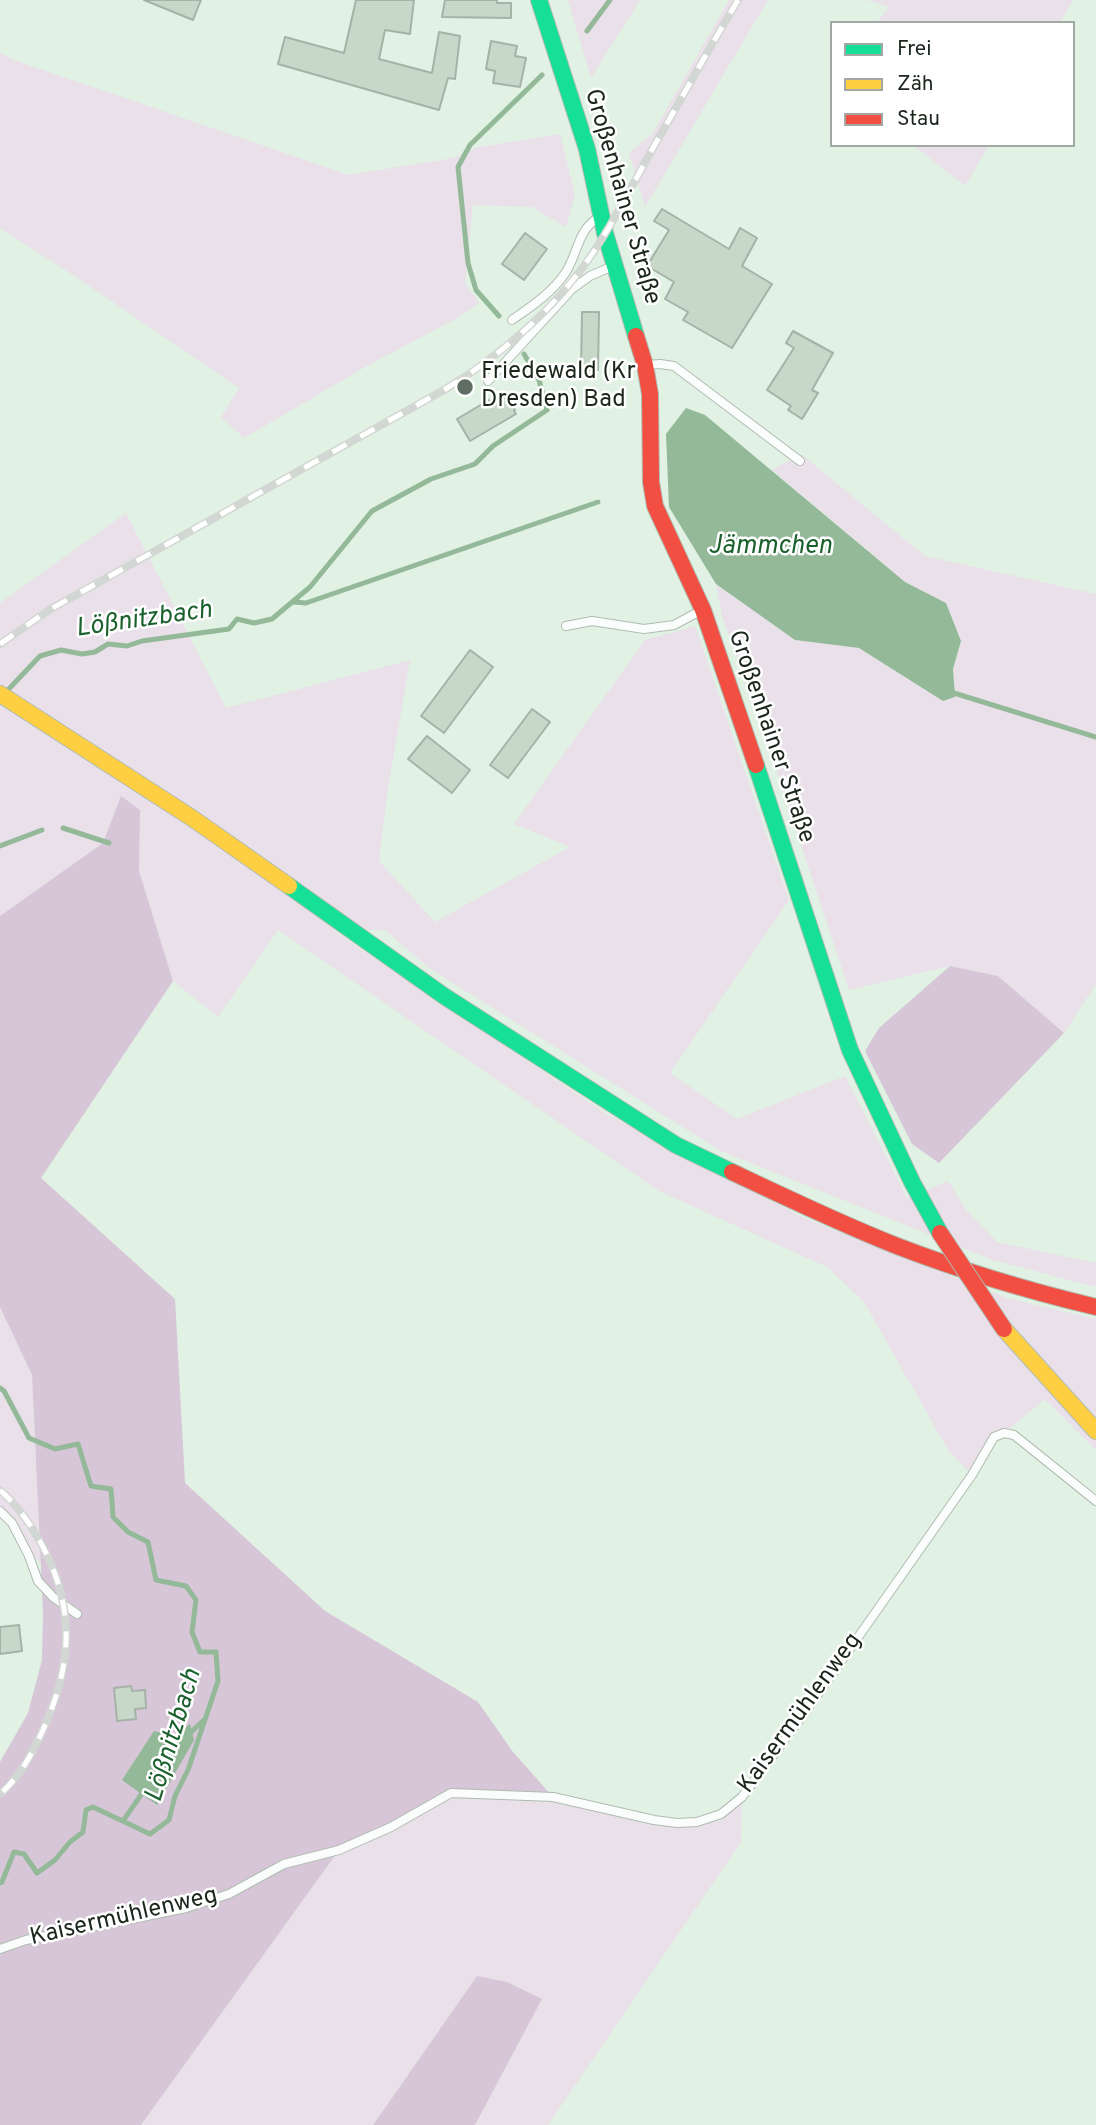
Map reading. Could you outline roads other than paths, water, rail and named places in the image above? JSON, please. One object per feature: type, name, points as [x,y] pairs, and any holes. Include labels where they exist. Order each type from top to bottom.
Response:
[{"type":"street","name":"Großenhainer Straße","points":[[539,0],[587,149],[601,216],[645,365],[650,394],[650,482],[654,506],[703,610],[850,1051],[912,1182],[940,1233],[1004,1329],[1096,1431]]},
{"type":"street","points":[[0,694],[192,818],[444,996],[676,1144],[815,1212],[899,1247],[1030,1291],[1096,1307]]},
{"type":"lane","points":[[512,320],[556,286],[567,270],[585,229],[591,221],[601,216]]},
{"type":"lane","points":[[488,381],[572,289],[590,276],[615,265]]},
{"type":"lane","points":[[645,365],[674,366],[800,461]]},
{"type":"lane","points":[[566,626],[592,621],[644,629],[674,625],[703,610]]},
{"type":"lane","name":"Kaisermühlenweg","points":[[0,1949],[26,1940],[186,1908],[229,1894],[284,1864],[339,1850],[391,1827],[451,1793],[553,1797],[677,1823],[697,1822],[721,1814],[742,1797],[809,1707],[972,1475],[995,1437],[1004,1433],[1014,1435],[1096,1501]]},
{"type":"lane","points":[[0,1511],[12,1523],[29,1556],[37,1581],[53,1597],[77,1614]]},
{"type":"water","name":"Jämmchen","points":[[686,408],[705,415],[905,582],[946,603],[961,641],[953,669],[955,697],[943,701],[859,648],[795,640],[716,584],[669,507],[666,434]]},
{"type":"water","points":[[190,1724],[194,1740],[157,1805],[122,1780],[154,1731],[175,1736]]},
{"type":"waterway","name":"Lößnitzbach","points":[[587,31],[610,0]]},
{"type":"waterway","name":"Lößnitzbach","points":[[499,316],[476,290],[468,263],[458,167],[470,145],[542,75]]},
{"type":"waterway","name":"Lößnitzbach","points":[[6,692],[40,656],[61,650],[82,654],[95,652],[108,644],[127,646],[142,641],[229,629],[237,619],[254,623],[272,619],[310,587],[372,511],[431,479],[475,464],[493,446],[547,410],[539,380],[524,354]]},
{"type":"waterway","points":[[293,602],[306,603],[598,502]]},
{"type":"waterway","points":[[950,689],[954,693],[1096,737]]},
{"type":"waterway","points":[[63,828],[109,843]]},
{"type":"waterway","points":[[0,846],[42,830]]},
{"type":"waterway","name":"Lößnitzbach","points":[[0,1388],[29,1438],[55,1449],[78,1444],[91,1486],[111,1489],[113,1517],[128,1532],[148,1542],[156,1580],[186,1586],[196,1600],[192,1632],[200,1652],[216,1652],[218,1681],[188,1770],[175,1796],[169,1820],[150,1834],[93,1807],[86,1810],[83,1832],[70,1842],[55,1860],[37,1873],[24,1854],[14,1852],[0,1883]]},
{"type":"waterway","points":[[189,1734],[204,1720]]},
{"type":"waterway","points":[[123,1821],[145,1789]]},
{"type":"railway","points":[[0,644],[49,610],[444,390],[509,344],[567,287],[598,245],[738,0]]},
{"type":"railway","points":[[0,1490],[26,1520],[47,1555],[56,1578],[66,1622],[64,1665],[51,1709],[34,1749],[13,1781],[0,1794]]},
{"type":"place","name":"Friedewald (Kr Dresden) Bad","points":[[465,387]]}]
